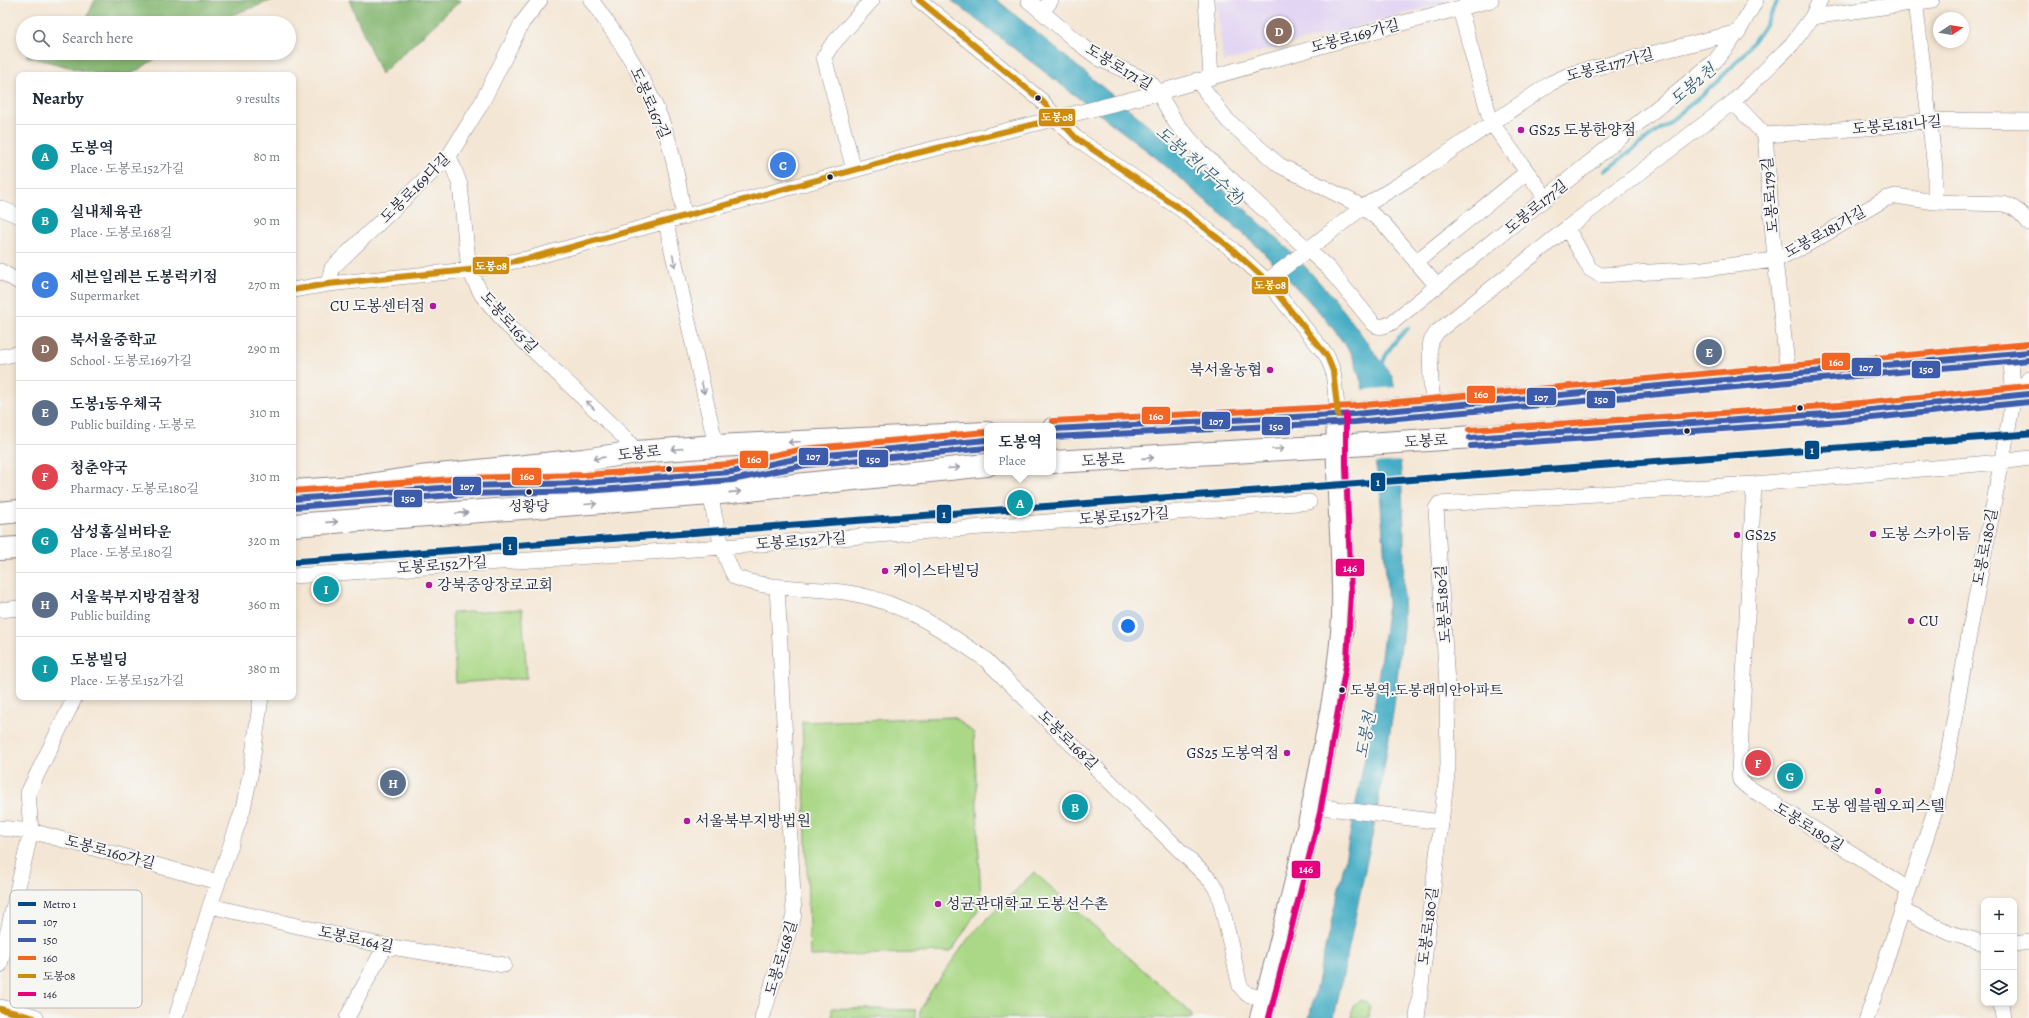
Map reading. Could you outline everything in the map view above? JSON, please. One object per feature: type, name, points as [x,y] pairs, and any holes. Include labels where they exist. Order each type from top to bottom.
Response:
[{"type":"main road","points":[[1056,429],[1346,415],[1788,373],[2019,353]]},
{"type":"main road","name":"도봉로","points":[[1056,462],[1430,441],[1841,413],[2022,395]]},
{"type":"main road","points":[[1264,1009],[1323,808],[1343,618],[1347,445],[1346,415]]},
{"type":"main road","name":"도봉로","points":[[296,492],[355,487],[420,477],[583,460],[637,452],[716,446],[984,433]]},
{"type":"main road","points":[[296,525],[711,494],[984,465]]},
{"type":"main road","points":[[0,513],[16,511]]},
{"type":"main road","points":[[0,549],[16,548]]},
{"type":"street","name":"도봉로169다길","points":[[328,284],[332,268],[449,156],[481,104],[522,23],[540,0]]},
{"type":"street","name":"도봉로167길","points":[[591,0],[608,24],[649,94],[667,136],[680,188],[684,217]]},
{"type":"street","points":[[854,170],[824,57],[831,46],[872,0]]},
{"type":"street","points":[[919,0],[1032,92],[1050,110],[1064,117],[1076,138],[1182,210],[1270,278],[1327,356],[1346,415]]},
{"type":"street","name":"도봉로171길","points":[[1028,0],[1091,52],[1112,65],[1150,82],[1153,94]]},
{"type":"street","points":[[1042,12],[1051,0]]},
{"type":"street","points":[[1206,0],[1204,78],[1228,121],[1278,165],[1363,207],[1384,224],[1437,286]]},
{"type":"street","name":"도봉로169가길","points":[[296,289],[328,284],[469,270],[531,258],[666,223],[913,154],[1153,94],[1204,78],[1491,0]]},
{"type":"street","name":"도봉로177길","points":[[1306,250],[1329,269],[1376,326],[1388,325],[1394,322],[1715,61],[1738,32],[1756,0]]},
{"type":"street","points":[[1430,408],[1430,347],[1434,336],[1441,328],[1567,228],[1734,102],[1792,44],[1812,17],[1820,0]]},
{"type":"street","points":[[1812,17],[1915,1],[1932,0]]},
{"type":"street","points":[[1915,1],[1935,168],[1935,202]]},
{"type":"street","points":[[1460,9],[1491,122],[1546,198]]},
{"type":"street","name":"도봉로177가길","points":[[1270,278],[1363,207],[1421,171],[1491,122],[1551,83],[1571,74],[1738,32]]},
{"type":"street","points":[[1153,94],[1201,152],[1306,250]]},
{"type":"street","name":"도봉로179길","points":[[1734,102],[1765,135],[1775,260],[1788,373]]},
{"type":"street","name":"도봉로181나길","points":[[1765,135],[1880,127],[1929,120],[2029,121]]},
{"type":"street","name":"도봉로165길","points":[[449,156],[460,185],[469,270],[482,295],[508,326],[626,439],[637,452]]},
{"type":"street","points":[[1416,262],[1527,172]]},
{"type":"street","name":"도봉로181가길","points":[[1567,228],[1590,269],[1600,275],[1703,269],[1775,260],[1806,245],[1885,199],[1896,196],[1935,202],[2004,204],[2014,207],[2022,213],[2029,223]]},
{"type":"street","points":[[0,208],[16,215]]},
{"type":"street","points":[[666,223],[716,446]]},
{"type":"street","points":[[0,272],[16,280]]},
{"type":"street","name":"도봉로180길","points":[[1867,1018],[1901,910],[1937,804],[1948,755],[2001,462],[2022,395],[2019,353]]},
{"type":"street","points":[[0,357],[16,354]]},
{"type":"street","points":[[2022,395],[2029,379]]},
{"type":"street","points":[[2001,462],[2029,458]]},
{"type":"street","name":"도봉로180길","points":[[1417,1018],[1435,821],[1448,766],[1445,633],[1436,509],[1438,505],[1443,503],[1754,484],[2001,462]]},
{"type":"street","name":"도봉로180길","points":[[1754,484],[1739,772],[1740,780],[1770,803],[1908,889]]},
{"type":"street","name":"도봉로168길","points":[[711,494],[723,546],[730,569],[735,577],[753,583],[855,594],[889,603],[942,629],[985,659],[1211,881],[1218,892],[1222,903],[1240,986],[1264,1009]]},
{"type":"street","name":"도봉로152가길","points":[[296,576],[723,546],[1309,502]]},
{"type":"street","name":"도봉로168길","points":[[762,1018],[794,915],[777,586]]},
{"type":"street","points":[[0,610],[16,608]]},
{"type":"street","points":[[17,890],[30,831],[28,793],[74,700]]},
{"type":"street","points":[[176,1018],[210,906],[235,835],[249,783],[261,700]]},
{"type":"street","points":[[1323,808],[1435,821]]},
{"type":"street","name":"도봉로160가길","points":[[0,828],[30,831],[218,882]]},
{"type":"street","name":"도봉로164길","points":[[210,906],[385,946],[504,965]]},
{"type":"street","points":[[1901,910],[1950,933],[1981,942]]},
{"type":"street","points":[[0,965],[10,920]]},
{"type":"street","points":[[2017,944],[2029,942]]},
{"type":"street","points":[[347,1018],[385,946]]},
{"type":"street","points":[[2001,1006],[2003,1018]]},
{"type":"street","points":[[0,1009],[34,1018]]},
{"type":"shaded area","points":[[1217,0],[1455,0],[1223,62]]},
{"type":"green space","points":[[95,0],[273,0],[229,16],[87,16]]},
{"type":"green space","points":[[349,0],[461,0],[381,74]]},
{"type":"green space","points":[[42,60],[153,60],[135,72],[88,72]]},
{"type":"green space","points":[[522,609],[527,678],[456,683],[452,613]]},
{"type":"green space","points":[[954,717],[974,733],[981,905],[951,952],[810,956],[802,722]]},
{"type":"green space","points":[[1034,872],[1191,1013],[1192,1018],[920,1018],[921,1009],[931,991],[970,936]]},
{"type":"green space","points":[[1361,1000],[1370,1005],[1369,1018],[1351,1018],[1353,1005]]},
{"type":"green space","points":[[832,1008],[916,1010],[916,1018],[832,1018]]},
{"type":"water","name":"도봉천","points":[[951,0],[997,0],[1193,162],[1284,245],[1311,273],[1344,311],[1392,376],[1397,400],[1404,528],[1403,628],[1393,713],[1375,822],[1334,1018],[1309,1018],[1343,870],[1373,716],[1388,605],[1380,490],[1362,384],[1352,354],[1325,318],[1258,247],[1228,220],[1154,156]]},
{"type":"pier","points":[[1396,387],[1399,400],[1402,461],[1373,463],[1361,390]]},
{"type":"waterway","name":"도봉2천","points":[[1605,171],[1678,115],[1725,73],[1746,50],[1764,26],[1778,0]]},
{"type":"waterway","name":"도봉2천","points":[[1382,367],[1388,351],[1408,328]]},
{"type":"metro line","name":"1","points":[[296,562],[2029,434]]},
{"type":"transit line","name":"도봉08","points":[[919,0],[1042,101],[1076,138],[1182,210],[1233,250],[1267,281],[1327,356],[1333,371],[1338,415]]},
{"type":"transit line","name":"도봉08","points":[[296,289],[328,284],[469,270],[531,258],[913,154],[1072,115]]},
{"type":"transit line","name":"160","points":[[1053,421],[1353,406],[2028,344]]},
{"type":"transit line","name":"107","points":[[1056,429],[1354,414],[2029,352]]},
{"type":"transit line","name":"150","points":[[1056,437],[1355,422],[2029,360]]},
{"type":"transit line","name":"160","points":[[1469,430],[1840,405],[2028,386]]},
{"type":"transit line","name":"107","points":[[1470,438],[1841,413],[2029,394]]},
{"type":"transit line","name":"150","points":[[1471,446],[1842,421],[2029,402]]},
{"type":"transit line","name":"146","points":[[1269,1018],[1320,813],[1347,660],[1351,593],[1346,466],[1346,415]]},
{"type":"transit line","name":"160","points":[[296,491],[466,478],[585,475],[730,464],[804,449],[984,432]]},
{"type":"transit line","name":"107","points":[[296,499],[467,486],[585,483],[731,472],[805,457],[984,440]]},
{"type":"transit line","name":"150","points":[[296,507],[467,494],[586,491],[732,480],[806,465],[984,448]]},
{"type":"transit line","name":"도봉08","points":[[0,1009],[34,1018]]},
{"type":"place","name":"북서울중학교","points":[[1279,31]]},
{"type":"place","name":"GS25 도봉한양점","points":[[1521,130]]},
{"type":"place","name":"세븐일레븐 도봉럭키점","points":[[783,165]]},
{"type":"place","name":"CU 도봉센터점","points":[[433,306]]},
{"type":"place","name":"도봉1동우체국","points":[[1709,352]]},
{"type":"place","name":"북서울농협","points":[[1270,370]]},
{"type":"place","name":"성황당","points":[[529,492]]},
{"type":"place","name":"도봉역","points":[[1020,503]]},
{"type":"place","name":"도봉 스카이돔","points":[[1873,534]]},
{"type":"place","name":"GS25","points":[[1737,535]]},
{"type":"place","name":"케이스타빌딩","points":[[885,571]]},
{"type":"place","name":"강북중앙장로교회","points":[[429,585]]},
{"type":"place","name":"도봉빌딩","points":[[326,589]]},
{"type":"place","name":"CU","points":[[1911,621]]},
{"type":"place","name":"도봉역.도봉래미안아파트","points":[[1342,690]]},
{"type":"place","name":"GS25 도봉역점","points":[[1287,753]]},
{"type":"place","name":"청춘약국","points":[[1758,763]]},
{"type":"place","name":"삼성홈실버타운","points":[[1790,776]]},
{"type":"place","name":"서울북부지방검찰청","points":[[393,783]]},
{"type":"place","name":"도봉 엠블렘오피스텔","points":[[1878,791]]},
{"type":"place","name":"실내체육관","points":[[1075,807]]},
{"type":"place","name":"서울북부지방법원","points":[[687,821]]},
{"type":"place","name":"성균관대학교 도봉선수촌","points":[[938,904]]},
{"type":"water label","name":"도봉1천 (무수천)","points":[[1200,166]]}]
